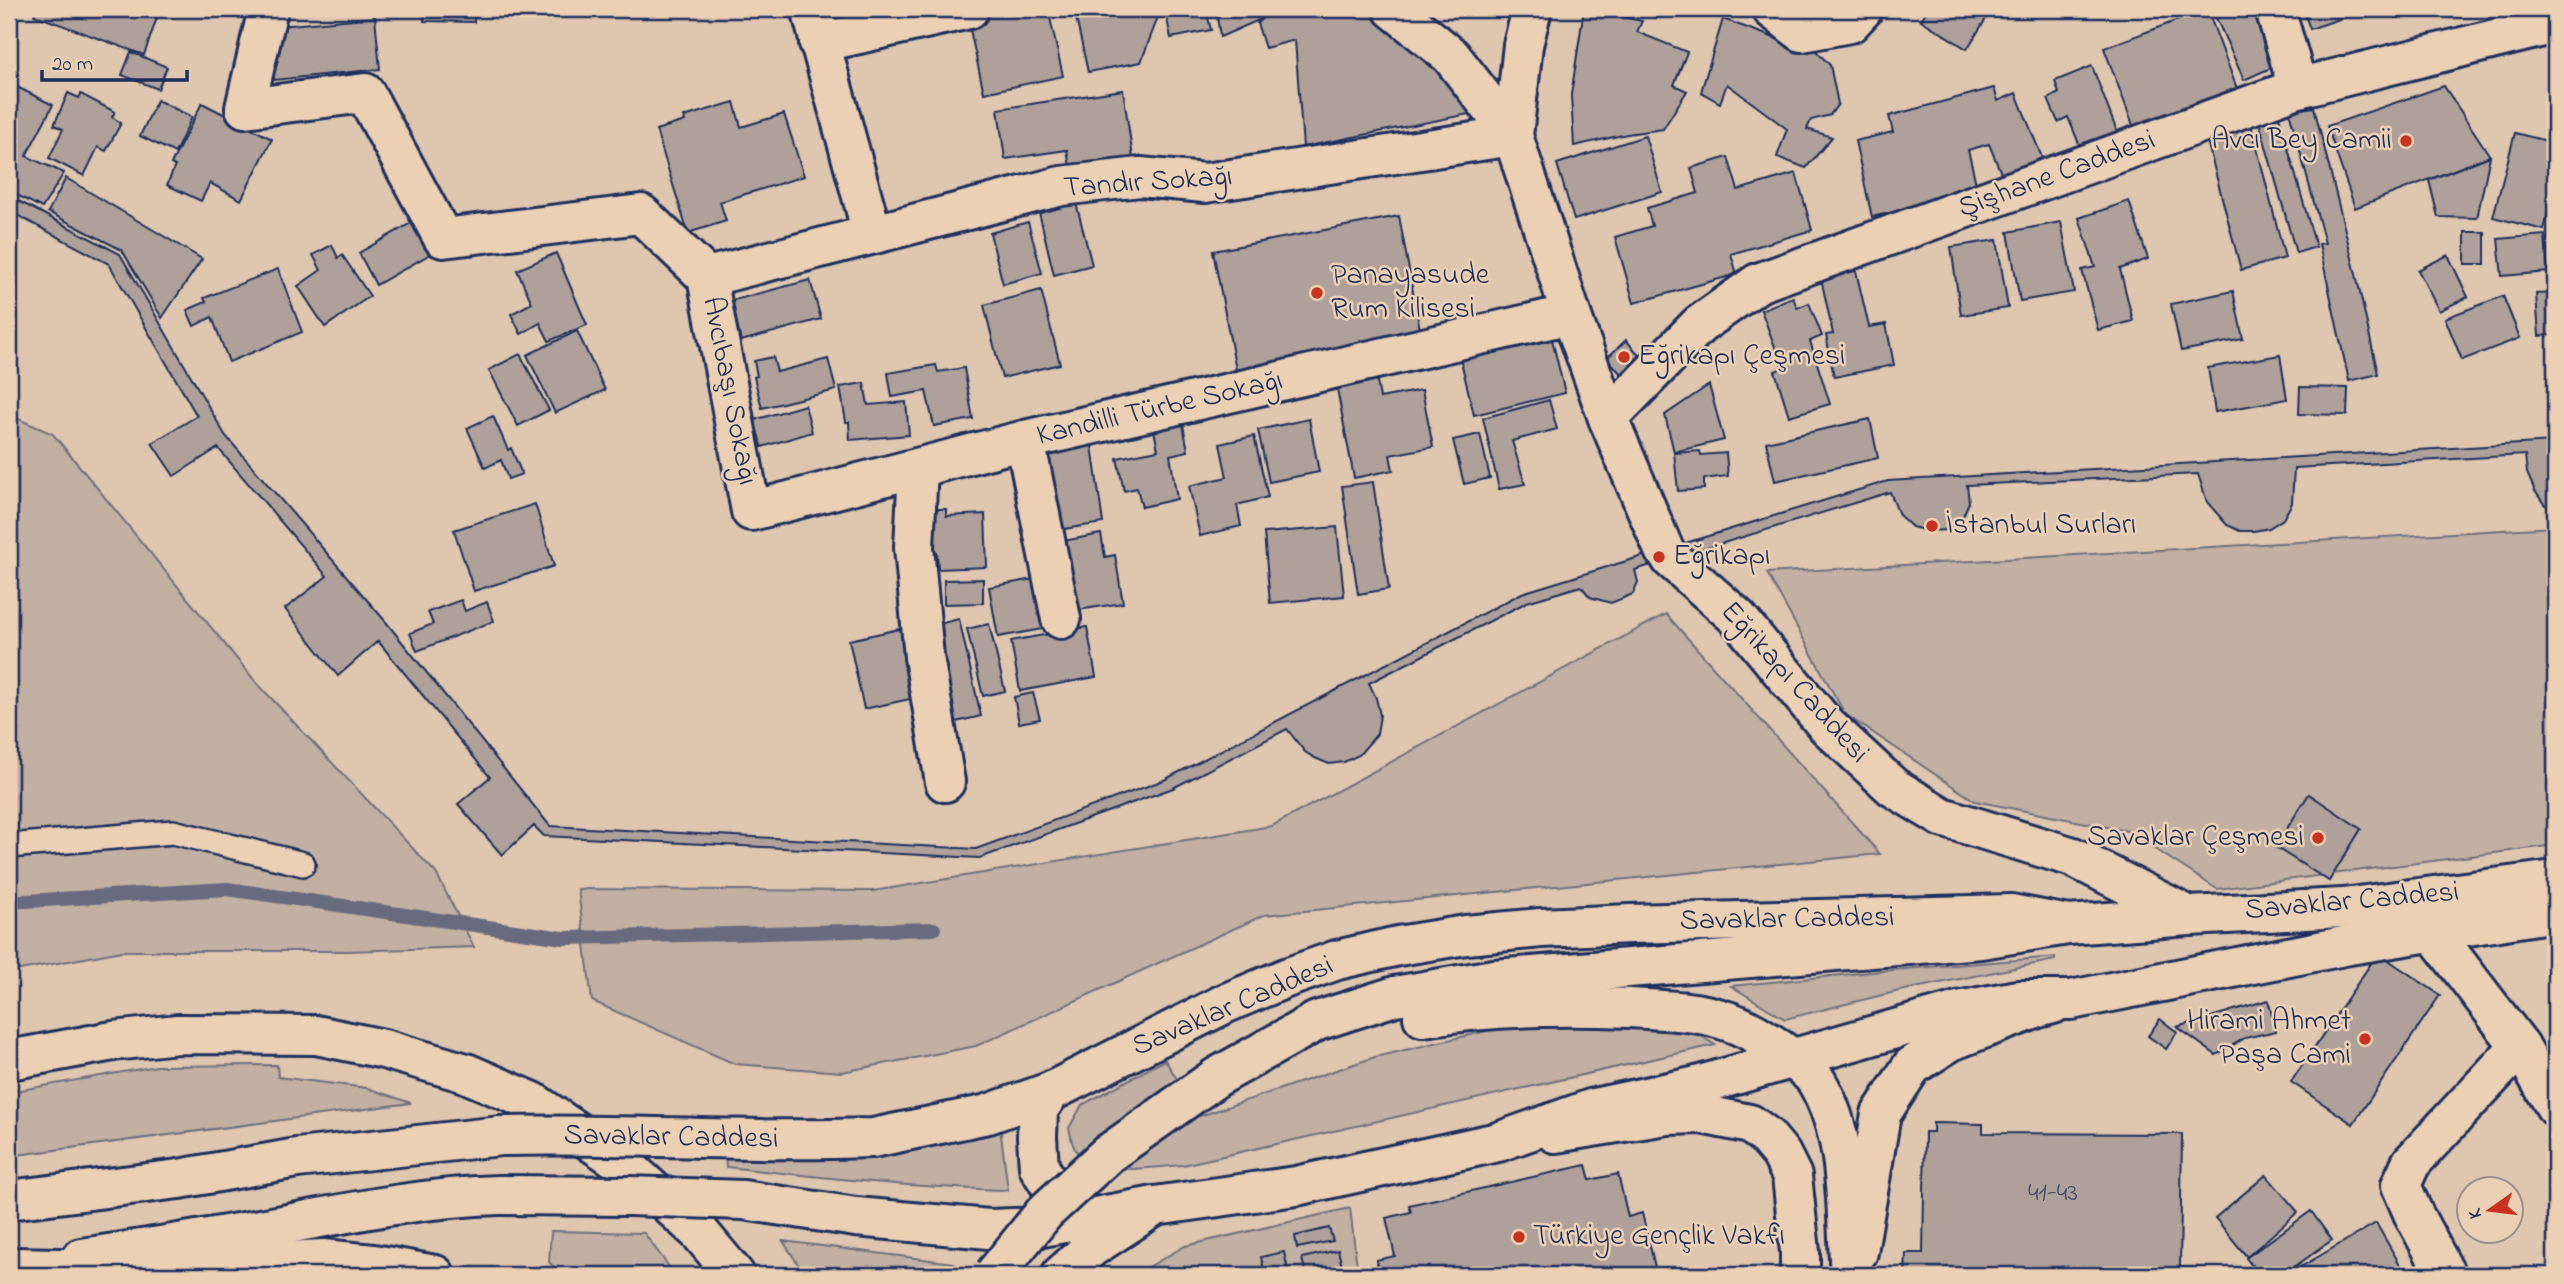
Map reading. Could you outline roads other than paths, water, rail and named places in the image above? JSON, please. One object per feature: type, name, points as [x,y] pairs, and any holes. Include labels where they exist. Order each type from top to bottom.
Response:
[{"type":"main road","name":"Avcıbaşı Sokağı","points":[[268,9],[245,108],[365,93],[443,238],[641,214],[707,277],[751,511]]},
{"type":"main road","points":[[872,233],[815,26],[968,9]]},
{"type":"main road","points":[[1393,9],[1451,56],[1513,136]]},
{"type":"main road","name":"Eğrikapı Caddesi","points":[[1532,9],[1523,45],[1513,136],[1608,418],[1667,555],[1738,618],[1826,725],[1893,788],[1942,817],[2073,858],[2189,916]]},
{"type":"main road","points":[[1772,9],[1802,32],[1850,23],[1863,9]]},
{"type":"main road","points":[[2275,9],[2298,88]]},
{"type":"main road","name":"Şişhane Caddesi","points":[[1608,418],[1699,325],[1758,283],[2298,88],[2555,24]]},
{"type":"main road","name":"Tandır Sokağı","points":[[707,277],[1061,186],[1140,177],[1205,183],[1513,136]]},
{"type":"main road","name":"Kandilli Türbe Sokağı","points":[[751,511],[1025,440],[1571,314]]},
{"type":"main road","points":[[1025,440],[1061,619]]},
{"type":"main road","points":[[918,468],[914,547],[924,657],[945,782]]},
{"type":"main road","name":"Savaklar Caddesi","points":[[9,1199],[179,1179],[297,1158],[501,1136],[754,1141],[873,1138],[929,1128],[988,1114],[1050,1092],[1224,1004],[1286,978],[1337,960],[1398,946],[1466,935],[1630,924],[2011,914],[2068,925],[2343,908],[2555,880]]},
{"type":"main road","name":"Savaklar Caddesi","points":[[12,1267],[180,1244],[392,1204],[459,1196],[629,1195],[743,1200],[856,1217],[989,1229],[1042,1227],[1155,1206],[1296,1186],[1498,1142],[1594,1108],[1697,1086],[1958,1011],[2018,1000],[2071,1000],[2349,944],[2555,912]]},
{"type":"main road","points":[[994,1275],[1045,1212],[1108,1154],[1217,1077],[1317,1021],[1407,994],[1494,979],[1981,939],[2068,925]]},
{"type":"main road","points":[[2432,932],[2520,1046],[2555,1106]]},
{"type":"main road","points":[[1852,1275],[1881,1114],[1912,1066],[1951,1041],[2038,1008],[2071,1000]]},
{"type":"main road","points":[[1217,1077],[1315,1043],[1393,1021],[1455,1012],[1520,1006],[1599,1006],[1684,1011],[1721,1019],[1759,1034],[1803,1066],[1816,1081],[1827,1103],[1836,1134],[1846,1192],[1852,1275]]},
{"type":"main road","points":[[9,1060],[113,1041],[178,1034],[316,1035],[419,1059],[466,1073],[533,1102],[624,1164],[700,1233],[735,1275]]},
{"type":"main road","points":[[2445,1275],[2413,1213],[2402,1185],[2411,1163],[2520,1046]]},
{"type":"main road","points":[[1050,1092],[1038,1110],[1039,1167],[1054,1191],[1080,1219]]},
{"type":"main road","points":[[1498,1142],[1667,1115],[1701,1114],[1750,1124],[1766,1136],[1781,1154],[1792,1176],[1800,1275]]},
{"type":"main road","points":[[1062,1275],[1092,1247],[1155,1206]]},
{"type":"main road","points":[[12,1267],[139,1269],[323,1259],[373,1264],[435,1275]]},
{"type":"lane","points":[[9,846],[173,832],[303,864]]},
{"type":"waterway","points":[[9,902],[227,889],[563,938],[934,929]]},
{"type":"place","name":"Avcı Bey Camii","points":[[2406,141]]},
{"type":"place","name":"Panayasude Rum Kilisesi","points":[[1317,293]]},
{"type":"place","name":"Eğrikapı Çeşmesi","points":[[1624,357]]},
{"type":"place","name":"İstanbul Surları","points":[[1932,526]]},
{"type":"place","name":"Eğrikapı","points":[[1659,557]]},
{"type":"place","name":"Savaklar Çeşmesi","points":[[2318,838]]},
{"type":"place","name":"Hirami Ahmet Paşa Cami","points":[[2365,1039]]},
{"type":"place","name":"Türkiye Gençlik Vakfı","points":[[1519,1237]]}]
